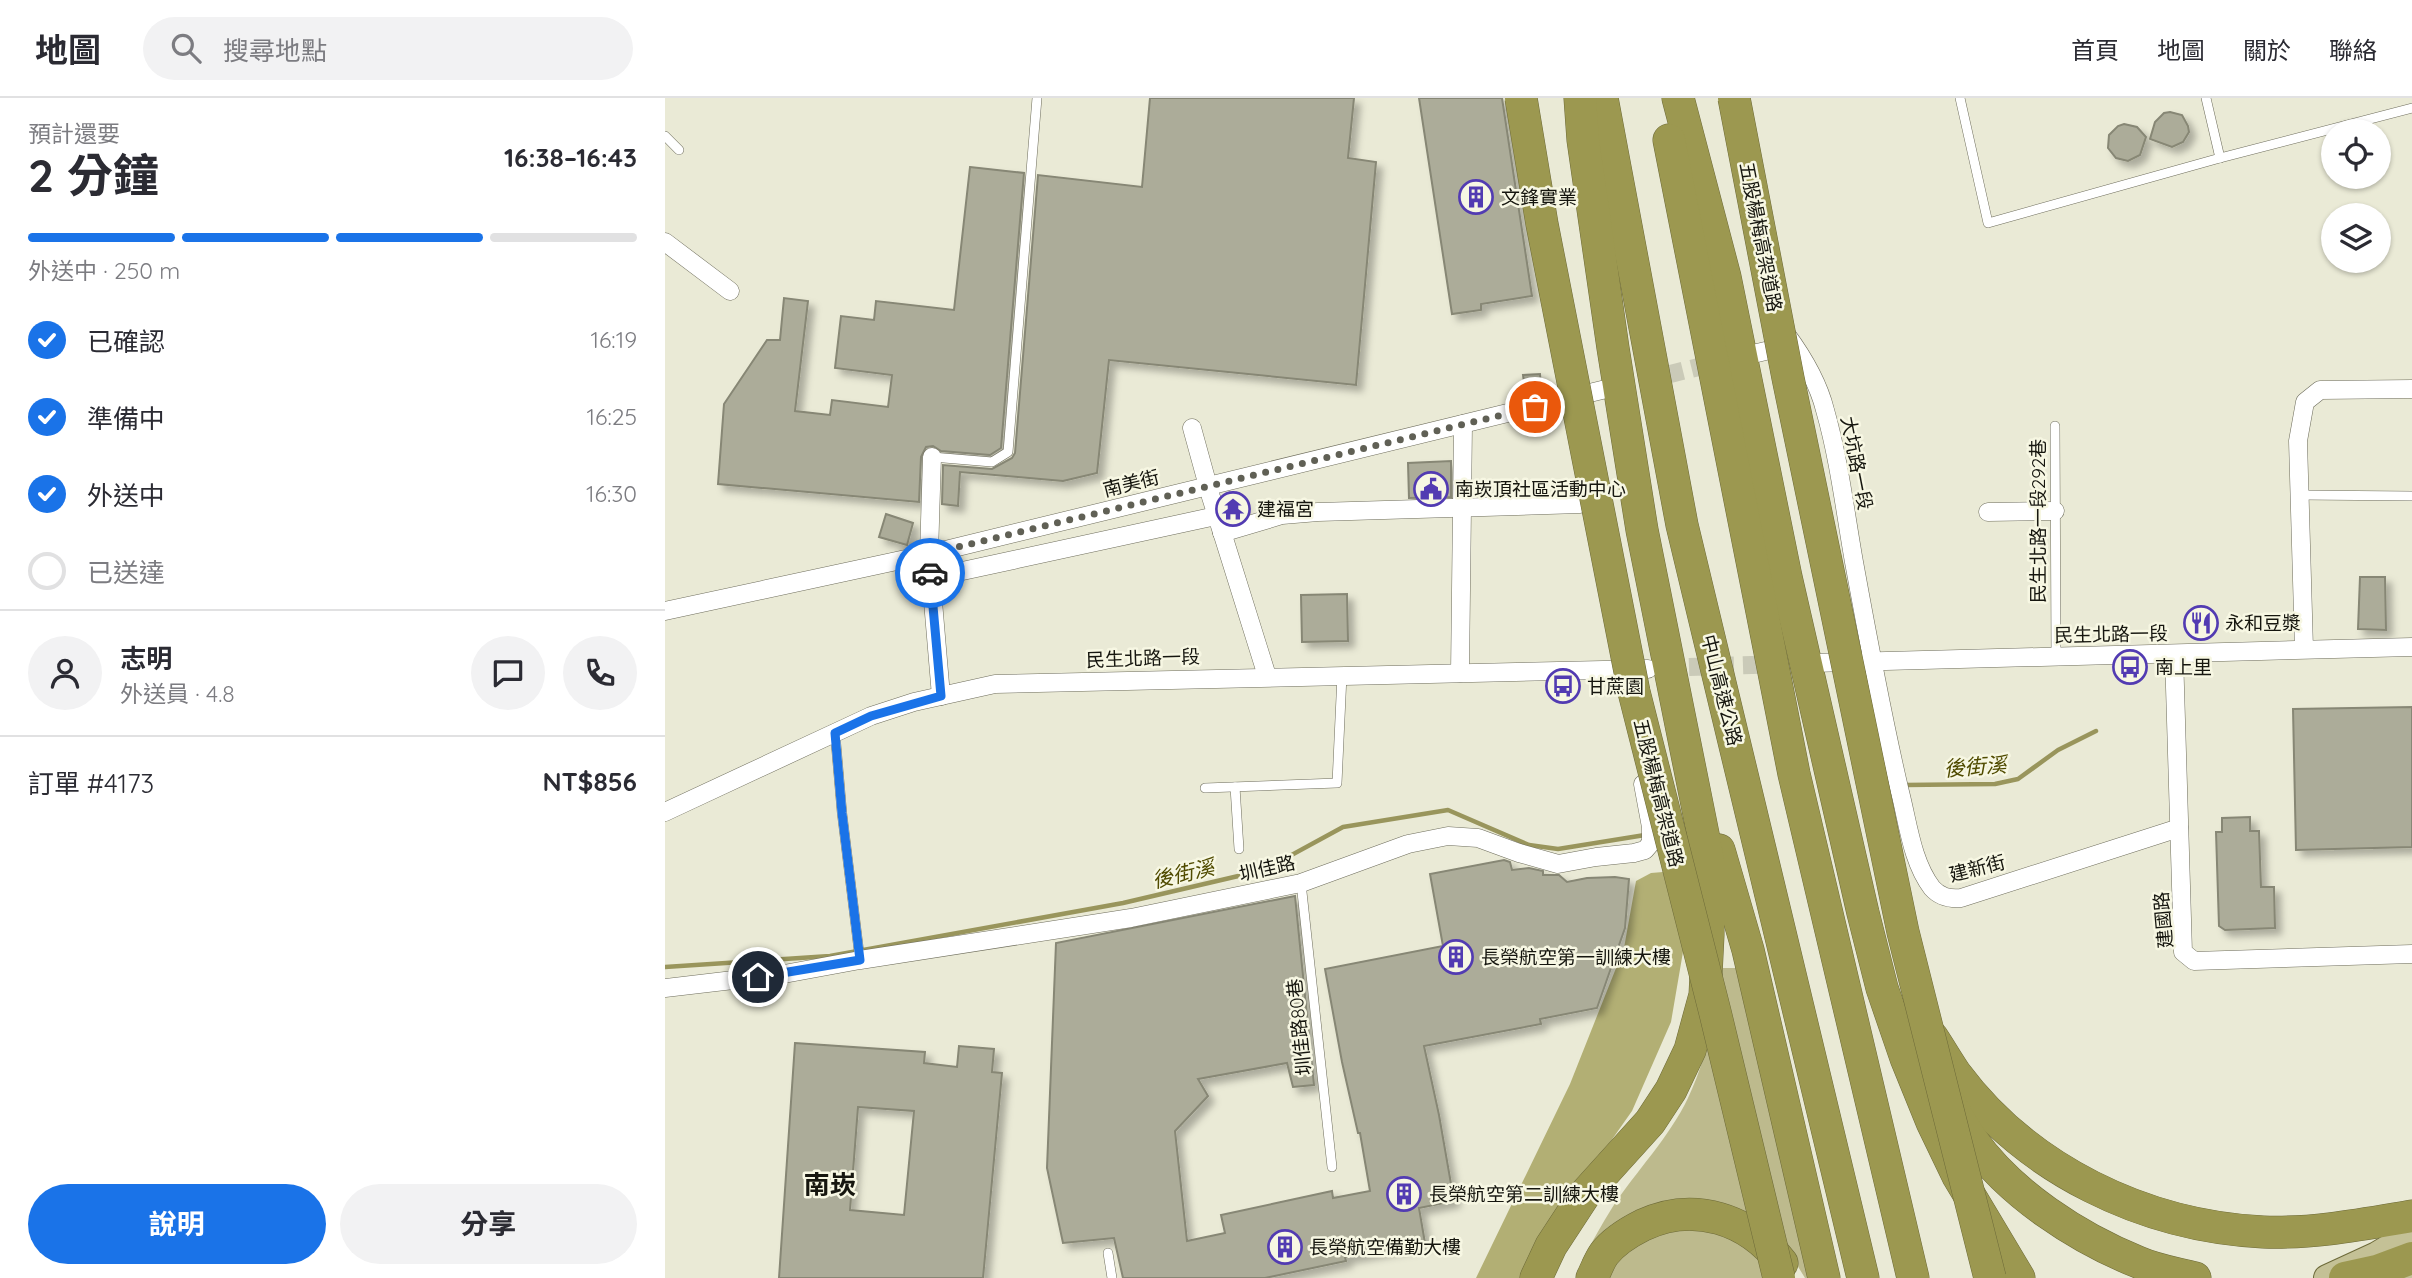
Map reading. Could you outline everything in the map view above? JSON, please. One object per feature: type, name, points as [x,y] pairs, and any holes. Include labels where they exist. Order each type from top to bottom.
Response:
[{"type":"highway","name":"五股楊梅高架道路","points":[[1521,98],[1542,224],[1633,692],[1715,1012],[1779,1278]]},
{"type":"highway","points":[[1536,1278],[1551,1246],[1576,1207],[1650,1122],[1671,1090],[1690,1050],[1705,995],[1708,935],[1707,859],[1642,530],[1583,140],[1580,98]]},
{"type":"highway","name":"中山高速公路","points":[[1602,98],[1682,525],[1863,1278]]},
{"type":"highway","points":[[1661,98],[1794,774],[1913,1278]]},
{"type":"highway","points":[[1678,98],[1725,277],[1786,577],[1863,914],[1890,1012],[1932,1122],[1958,1176],[2019,1278]]},
{"type":"highway","name":"五股楊梅高架道路","points":[[1734,98],[1903,932],[1990,1278]]},
{"type":"highway","points":[[1693,783],[1717,843],[1748,950],[1824,1278]]},
{"type":"highway","points":[[1863,914],[1955,1073],[2025,1144],[2057,1167],[2111,1198],[2153,1214],[2210,1227],[2266,1232],[2350,1227],[2412,1216]]},
{"type":"highway","points":[[1863,914],[1906,1021],[1945,1096],[1982,1152],[2009,1181],[2057,1220],[2100,1245],[2139,1263],[2195,1278]]},
{"type":"highway","points":[[1558,1278],[1569,1242],[1583,1219],[1600,1180]]},
{"type":"highway","points":[[1591,1278],[1605,1253],[1628,1232],[1654,1220],[1700,1214],[1738,1225],[1757,1237],[1792,1278]]},
{"type":"highway","points":[[2345,1278],[2377,1271],[2412,1258]]},
{"type":"main road","points":[[2327,1278],[2377,1255],[2412,1234]]},
{"type":"street","name":"大坑路一段","points":[[1720,98],[1756,291],[1760,352],[1833,662]]},
{"type":"street","points":[[665,242],[730,291]]},
{"type":"street","name":"大坑路一段","points":[[1756,291],[1793,344],[1817,385],[1825,407],[1871,661]]},
{"type":"street","points":[[1760,352],[1793,344]]},
{"type":"street","name":"南美街","points":[[665,611],[929,554],[1606,389]]},
{"type":"street","points":[[2304,649],[2298,441],[2305,402],[2320,390],[2412,389]]},
{"type":"street","points":[[1460,673],[1463,424]]},
{"type":"street","points":[[1192,428],[1207,486],[1267,676]]},
{"type":"street","points":[[932,457],[929,554],[941,696]]},
{"type":"street","points":[[930,578],[1282,515],[1580,504]]},
{"type":"street","points":[[1988,512],[2055,512]]},
{"type":"street","name":"民生北路一段","points":[[1812,663],[2412,647]]},
{"type":"street","name":"建國路","points":[[2174,654],[2183,952],[2194,961],[2412,954]]},
{"type":"street","name":"建新街","points":[[1871,661],[1913,845],[1924,875],[1933,889],[1942,896],[1951,899],[2179,828]]},
{"type":"street","name":"民生北路一段","points":[[665,812],[871,716],[995,684],[1648,669]]},
{"type":"street","name":"圳佳路","points":[[665,988],[784,974],[859,952],[1119,920],[1301,883],[1408,844],[1448,836],[1478,838],[1558,864],[1645,850],[1651,835],[1621,670]]},
{"type":"lane","points":[[932,457],[992,461],[1008,452],[1037,98]]},
{"type":"lane","points":[[1960,98],[1988,223],[2412,108]]},
{"type":"lane","points":[[2206,98],[2220,158]]},
{"type":"lane","points":[[665,136],[678,150]]},
{"type":"lane","name":"民生北路一段292巷","points":[[2055,426],[2056,657]]},
{"type":"lane","points":[[2301,495],[2412,496]]},
{"type":"lane","points":[[1205,788],[1337,783],[1342,675]]},
{"type":"lane","points":[[835,733],[859,952]]},
{"type":"lane","points":[[1235,787],[1239,849]]},
{"type":"lane","name":"圳佳路80巷","points":[[1301,883],[1332,1167]]},
{"type":"lane","points":[[1108,1252],[1112,1278]]},
{"type":"shaded area","points":[[1663,872],[1684,946],[1671,1022],[1632,1111],[1549,1229],[1526,1278],[1476,1278],[1570,1084],[1624,948],[1636,881],[1651,873]]},
{"type":"shaded area","points":[[1723,968],[1739,968],[1814,1278],[1805,1278],[1794,1260],[1715,1206],[1589,1262],[1582,1260],[1621,1194],[1662,1141],[1688,1098],[1706,1051]]},
{"type":"shaded area","points":[[1686,1224],[1749,1245],[1779,1278],[1605,1278],[1614,1260],[1647,1234]]},
{"type":"building","points":[[1150,98],[1354,98],[1348,158],[1376,162],[1356,385],[1109,360],[1097,473],[1063,481],[960,472],[958,506],[942,504],[943,465],[992,469],[1012,458],[1015,453],[1038,175],[1142,187]]},
{"type":"building","name":"文鋒實業","points":[[1419,98],[1502,98],[1532,296],[1481,304],[1481,310],[1452,314]]},
{"type":"building","points":[[2164,113],[2182,115],[2189,132],[2183,142],[2172,147],[2150,139],[2155,122]]},
{"type":"building","points":[[2124,124],[2137,127],[2146,137],[2140,155],[2128,161],[2116,158],[2108,148],[2109,135]]},
{"type":"building","points":[[970,167],[1024,173],[1001,448],[990,455],[941,451],[933,446],[926,447],[921,457],[919,502],[718,484],[724,404],[767,340],[780,340],[784,298],[808,301],[795,411],[830,415],[832,400],[888,407],[892,375],[835,368],[841,316],[874,320],[876,301],[954,310]]},
{"type":"building","points":[[1540,374],[1542,393],[1526,397],[1523,375]]},
{"type":"building","name":"南崁頂社區活動中心","points":[[1451,461],[1451,497],[1409,498],[1408,463]]},
{"type":"building","name":"建福宮","points":[[1242,502],[1242,515],[1229,515],[1225,503]]},
{"type":"building","points":[[886,514],[913,523],[907,545],[879,537]]},
{"type":"building","points":[[2360,577],[2385,577],[2386,630],[2358,629]]},
{"type":"building","points":[[1347,594],[1348,641],[1302,642],[1301,595]]},
{"type":"building","points":[[2412,707],[2412,847],[2296,850],[2293,709]]},
{"type":"building","points":[[2250,817],[2250,831],[2259,831],[2261,887],[2274,887],[2275,928],[2225,930],[2219,926],[2216,832],[2222,832],[2222,818]]},
{"type":"building","points":[[1504,860],[1510,862],[1512,870],[1529,868],[1543,871],[1543,875],[1559,875],[1567,882],[1587,878],[1629,879],[1625,928],[1597,1008],[1540,1019],[1541,1024],[1424,1046],[1454,1201],[1419,1208],[1425,1243],[1345,1257],[1346,1261],[1265,1278],[1123,1278],[1114,1238],[1063,1243],[1047,1168],[1056,943],[1295,896],[1314,1085],[1293,1087],[1287,1063],[1198,1079],[1208,1096],[1175,1131],[1187,1241],[1225,1233],[1221,1215],[1332,1191],[1333,1198],[1370,1191],[1325,969],[1443,946],[1430,874]]},
{"type":"building","points":[[795,1043],[925,1052],[924,1063],[957,1067],[959,1046],[994,1049],[992,1072],[1002,1073],[983,1278],[779,1278]],"holes":[[[858,1107],[914,1111],[904,1215],[850,1210]]]},
{"type":"waterway","name":"後街溪","points":[[1905,785],[1995,784],[2018,779],[2058,750],[2096,731]]},
{"type":"waterway","name":"後街溪","points":[[665,967],[830,956],[1123,903],[1264,870],[1343,827],[1448,810],[1529,845],[1558,849],[1645,835]]},
{"type":"tunnel","points":[[1613,388],[1719,362]]},
{"type":"tunnel","points":[[1662,668],[1780,664]]},
{"type":"way so far","points":[[930,573],[929,554],[1535,407]]},
{"type":"place","name":"文鋒實業","points":[[1476,197]]},
{"type":"place","name":"南崁頂社區活動中心","points":[[1431,489]]},
{"type":"place","name":"建福宮","points":[[1233,509]]},
{"type":"place","name":"永和豆漿","points":[[2201,623]]},
{"type":"place","name":"南上里","points":[[2130,667]]},
{"type":"place","name":"甘蔗園","points":[[1563,686]]},
{"type":"place","name":"長榮航空第一訓練大樓","points":[[1456,957]]},
{"type":"place","name":"長榮航空第二訓練大樓","points":[[1404,1194]]},
{"type":"place","name":"長榮航空備勤大樓","points":[[1285,1247]]},
{"type":"district","name":"南崁","points":[[830,1184]]},
{"type":"route","points":[[758,977],[860,960],[835,733],[871,716],[941,696],[930,573]]}]
